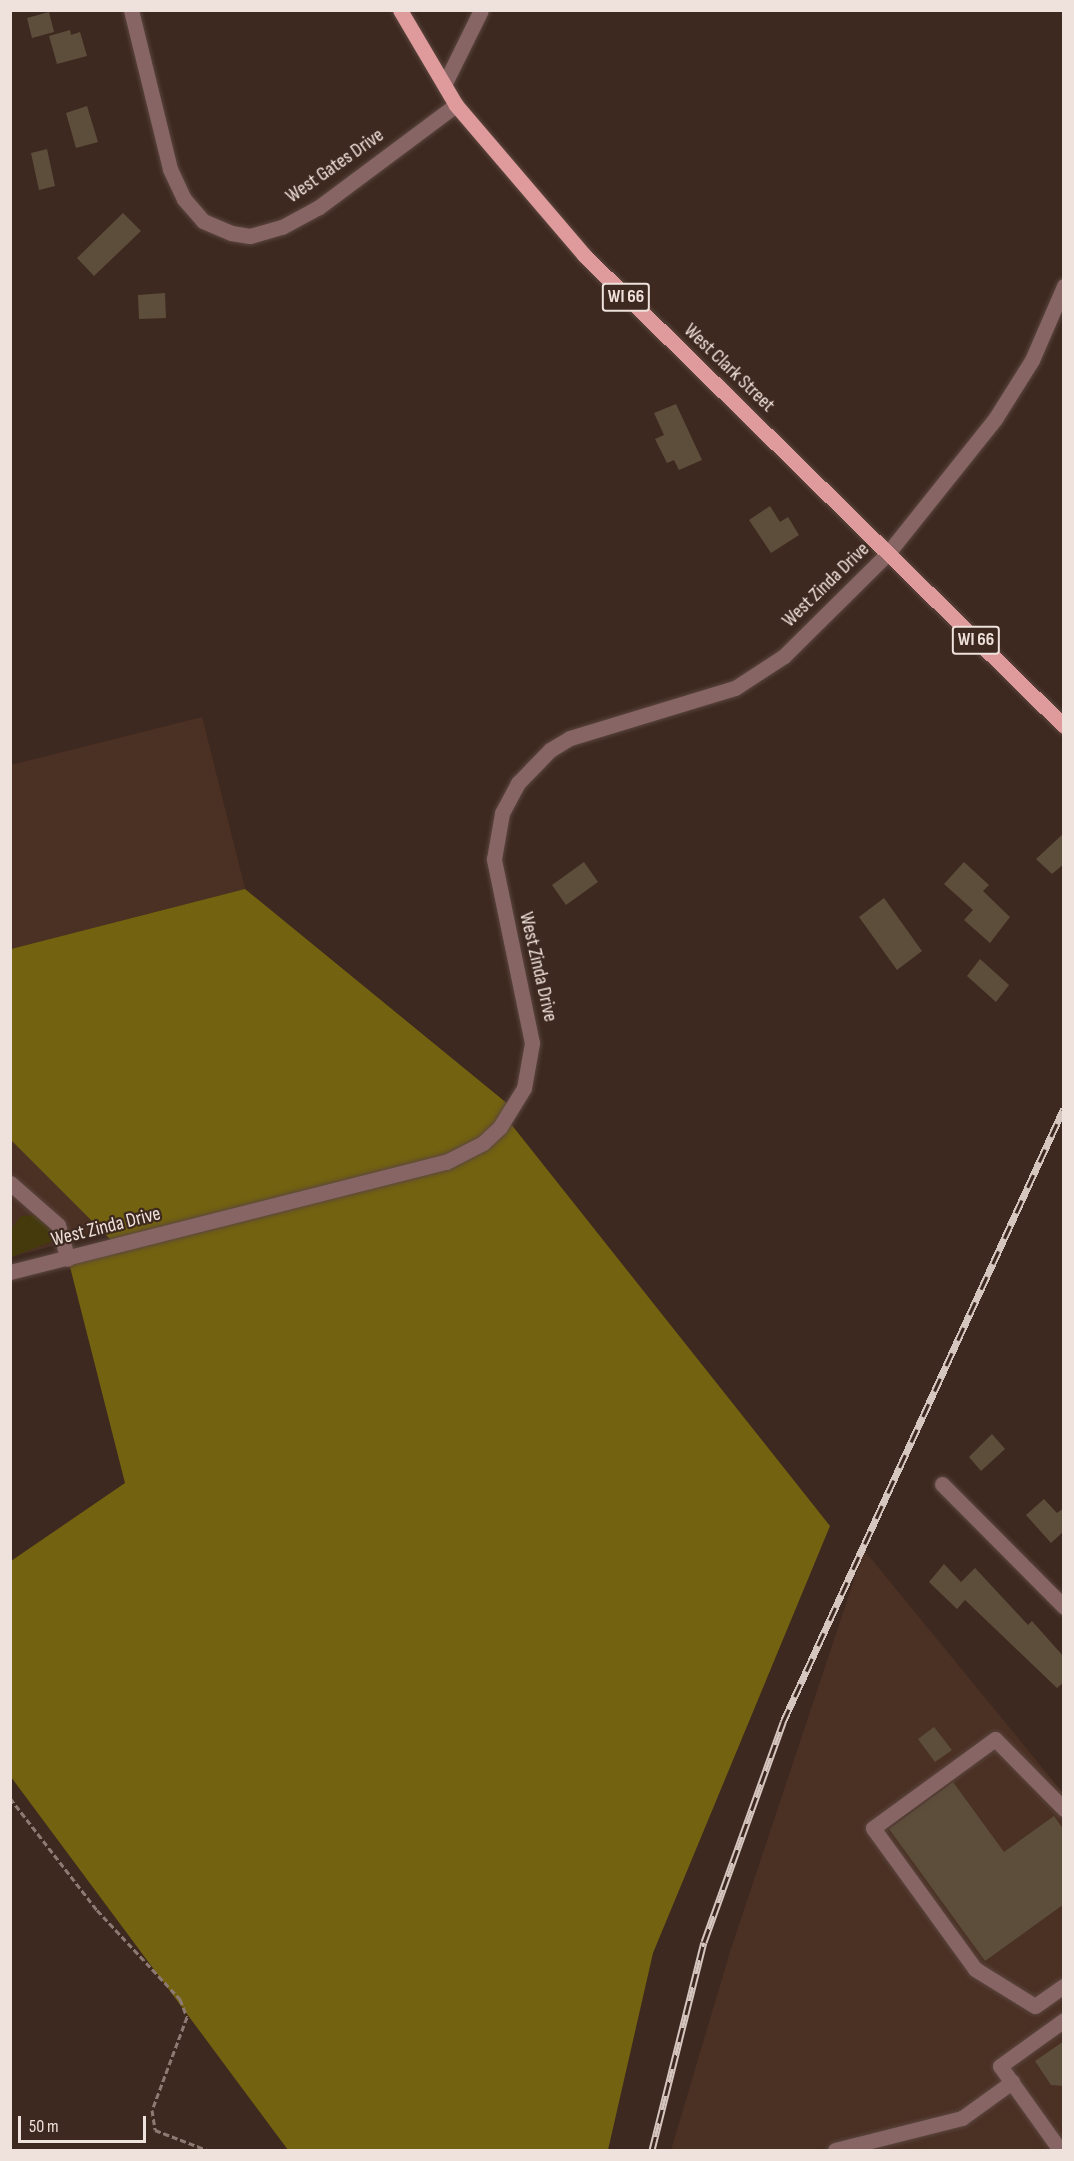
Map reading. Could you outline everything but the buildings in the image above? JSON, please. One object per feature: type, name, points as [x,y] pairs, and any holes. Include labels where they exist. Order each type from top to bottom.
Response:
[{"type":"main road","name":"West Clark Street","points":[[400,10],[456,105],[584,255],[1064,726]]},
{"type":"street","name":"West Gates Drive","points":[[131,10],[170,169],[184,199],[203,221],[231,233],[250,236],[282,227],[319,207],[456,105]]},
{"type":"street","points":[[445,83],[481,10]]},
{"type":"street","name":"West Zinda Drive","points":[[10,1272],[422,1169],[483,1143],[514,1109],[530,1066],[530,1020],[494,859],[502,813],[518,783],[550,750],[570,738],[702,699],[756,677],[784,656],[888,553],[995,419],[1032,360],[1064,286]]},
{"type":"street","points":[[10,1183],[58,1225],[68,1259]]},
{"type":"street","points":[[942,1484],[1064,1607]]},
{"type":"street","points":[[1064,1809],[995,1739],[873,1828],[975,1968],[1035,2006],[1064,1986]]},
{"type":"street","points":[[1060,2151],[1000,2066],[1064,2020]]},
{"type":"street","points":[[835,2151],[962,2118],[1012,2082]]},
{"type":"path","points":[[10,1798],[97,1910],[180,1999],[187,2017],[152,2110],[155,2130],[207,2151]]},
{"type":"shaded area","points":[[202,717],[245,889],[11,949],[11,765]]},
{"type":"shaded area","points":[[245,889],[514,1109],[507,1119],[830,1526],[653,1953],[608,2150],[288,2150],[11,1777],[11,1561],[125,1483],[68,1259],[117,1246],[11,1140],[11,949]]},
{"type":"shaded area","points":[[11,1139],[106,1232],[11,1257]]},
{"type":"shaded area","points":[[36,1215],[52,1230],[51,1242],[11,1257],[11,1229],[21,1216]]},
{"type":"shaded area","points":[[864,1550],[1063,1793],[1063,2150],[671,2150],[730,1952]]},
{"type":"railway","points":[[652,2150],[704,1942],[783,1722],[1064,1108]]}]
